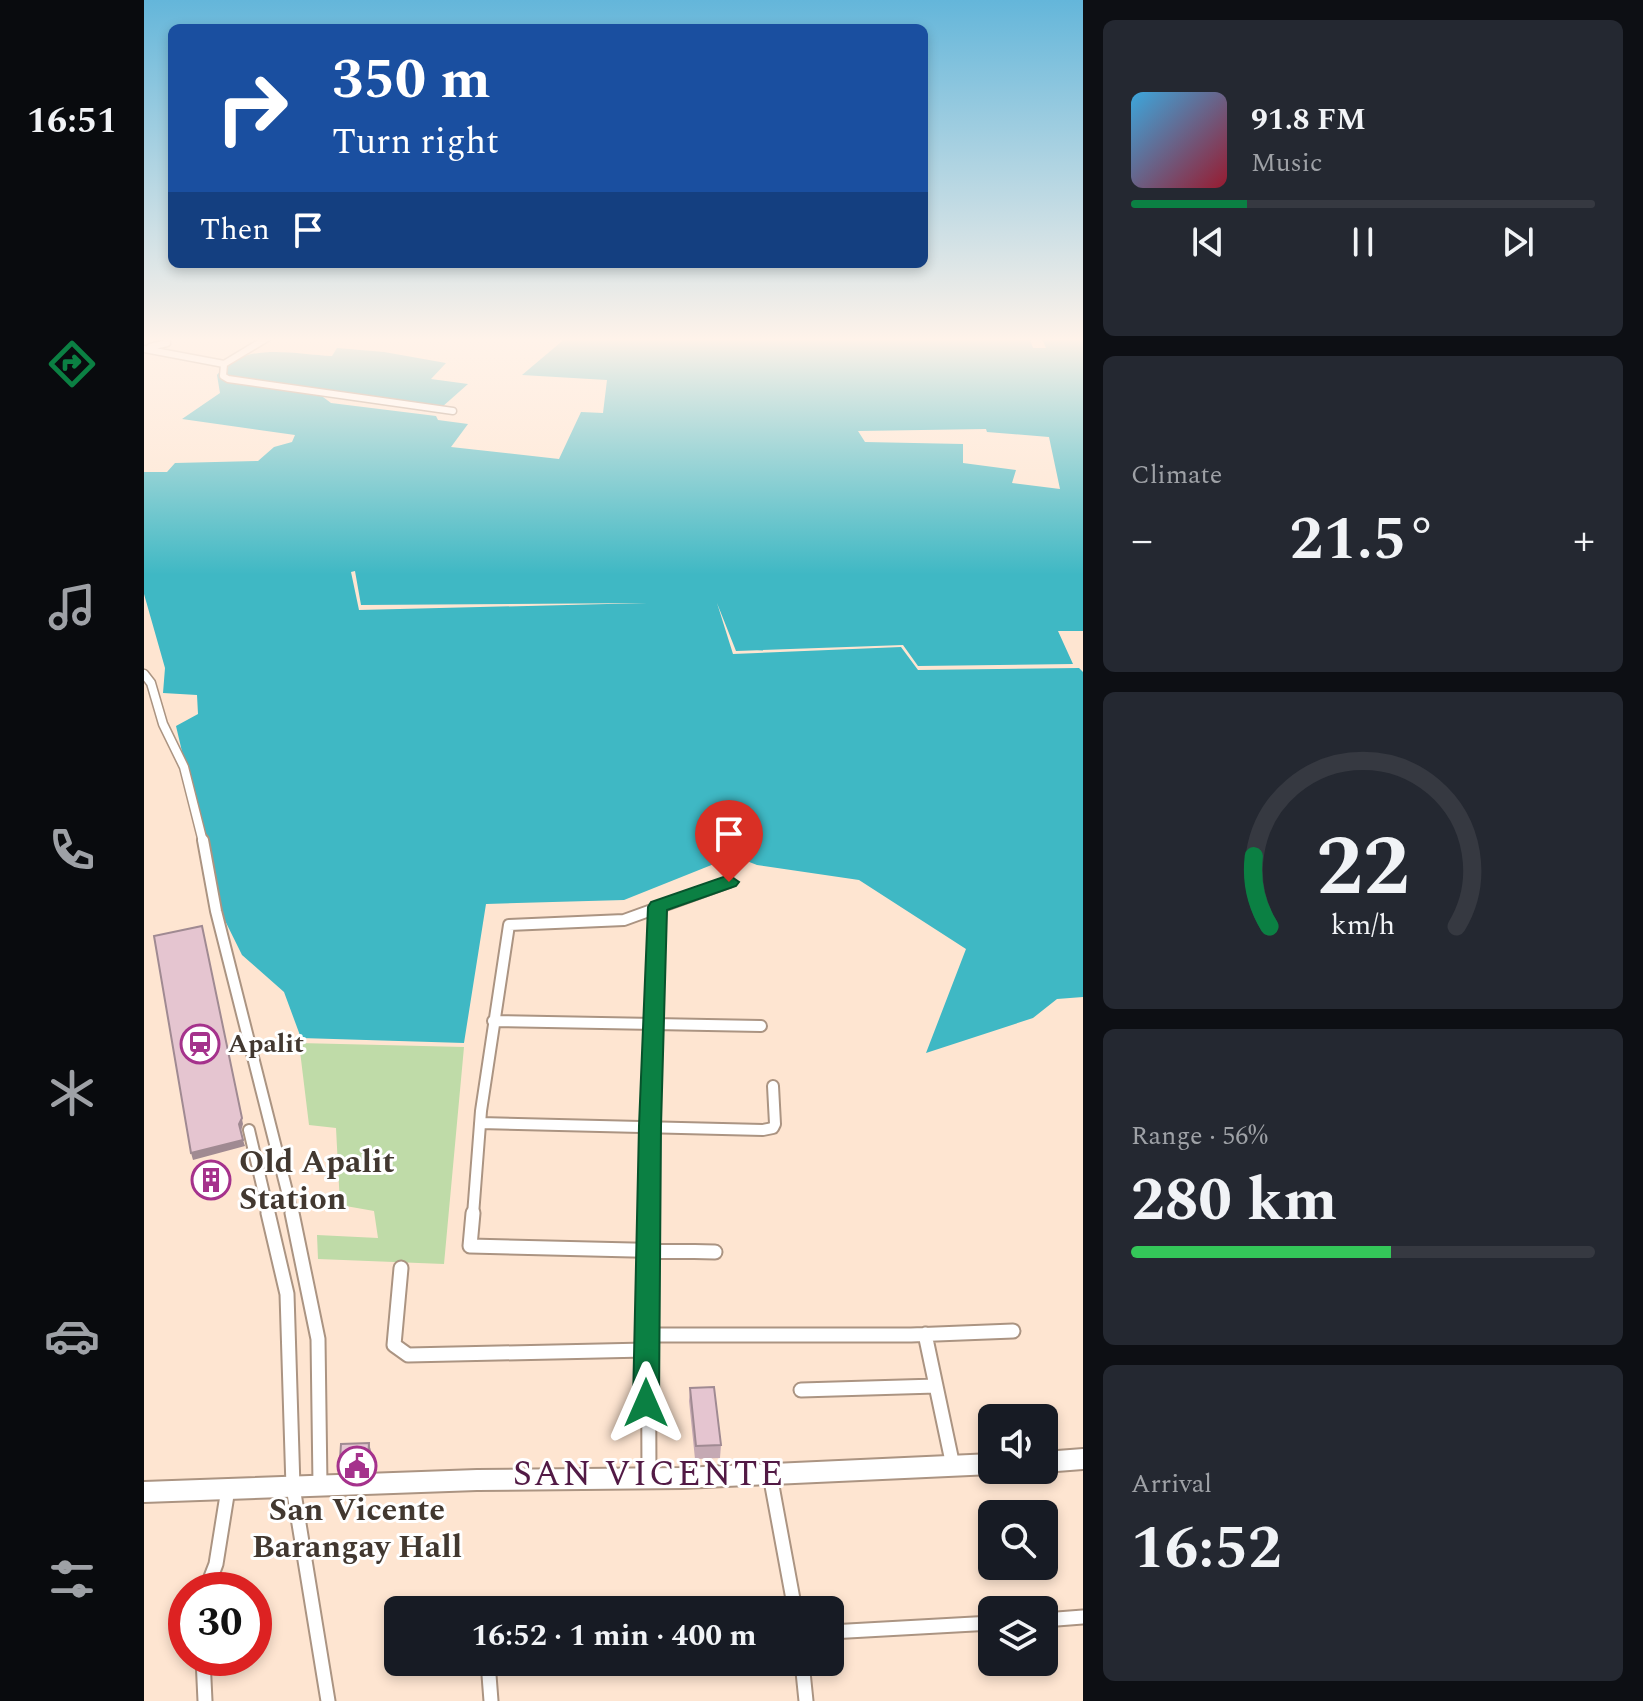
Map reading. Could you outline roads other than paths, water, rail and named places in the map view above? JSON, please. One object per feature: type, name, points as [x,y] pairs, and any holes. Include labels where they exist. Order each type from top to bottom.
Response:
[{"type":"main road","points":[[1058,1461],[1083,1459]]},
{"type":"main road","points":[[144,1492],[320,1485],[649,1479],[978,1465]]},
{"type":"street","points":[[144,674],[151,683],[163,724],[184,767],[200,826],[216,911],[278,1146],[296,1228],[318,1339],[320,1485]]},
{"type":"street","points":[[715,1252],[470,1246],[480,1123],[509,925],[624,920],[729,882]]},
{"type":"street","points":[[649,1479],[647,1251],[658,907]]},
{"type":"street","points":[[493,1021],[761,1026]]},
{"type":"street","points":[[480,1123],[773,1128],[773,1086]]},
{"type":"street","points":[[249,1130],[287,1294],[293,1487],[328,1701]]},
{"type":"street","points":[[401,1268],[394,1345],[408,1355],[646,1350]]},
{"type":"street","points":[[646,1335],[1013,1331]]},
{"type":"street","points":[[925,1334],[953,1466]]},
{"type":"street","points":[[801,1390],[936,1386]]},
{"type":"street","points":[[770,1475],[792,1596]]},
{"type":"street","points":[[213,1572],[228,1489]]},
{"type":"street","points":[[1058,1619],[1083,1617]]},
{"type":"street","points":[[844,1631],[978,1624]]},
{"type":"street","points":[[204,1676],[205,1701]]},
{"type":"street","points":[[489,1676],[491,1701]]},
{"type":"street","points":[[803,1676],[806,1701]]},
{"type":"water","points":[[186,416],[436,416],[438,420],[468,424],[451,447],[559,459],[579,416],[1083,416],[1083,631],[1058,631],[1073,664],[918,666],[903,645],[736,651],[717,603],[733,654],[901,647],[918,670],[1079,668],[1083,672],[1083,997],[1057,999],[1033,1018],[926,1053],[966,949],[859,880],[757,865],[734,856],[624,900],[486,904],[464,1043],[301,1038],[284,992],[242,955],[203,876],[191,790],[176,726],[198,714],[197,695],[163,693],[165,668],[144,594],[144,472],[167,472],[175,463],[258,461],[274,447],[292,442],[295,435],[182,419]],"holes":[[[986,429],[987,432],[1049,437],[1060,489],[1012,483],[1016,470],[963,463],[963,444],[865,442],[858,431]],[[355,571],[361,605],[647,603],[359,610],[351,572]]]},
{"type":"place","name":"Apalit","points":[[200,1044]]},
{"type":"place","name":"Old Apalit Station","points":[[211,1180]]},
{"type":"place","name":"San Vicente Barangay Hall","points":[[357,1466]]},
{"type":"district","name":"SAN VICENTE","points":[[649,1474]]}]
